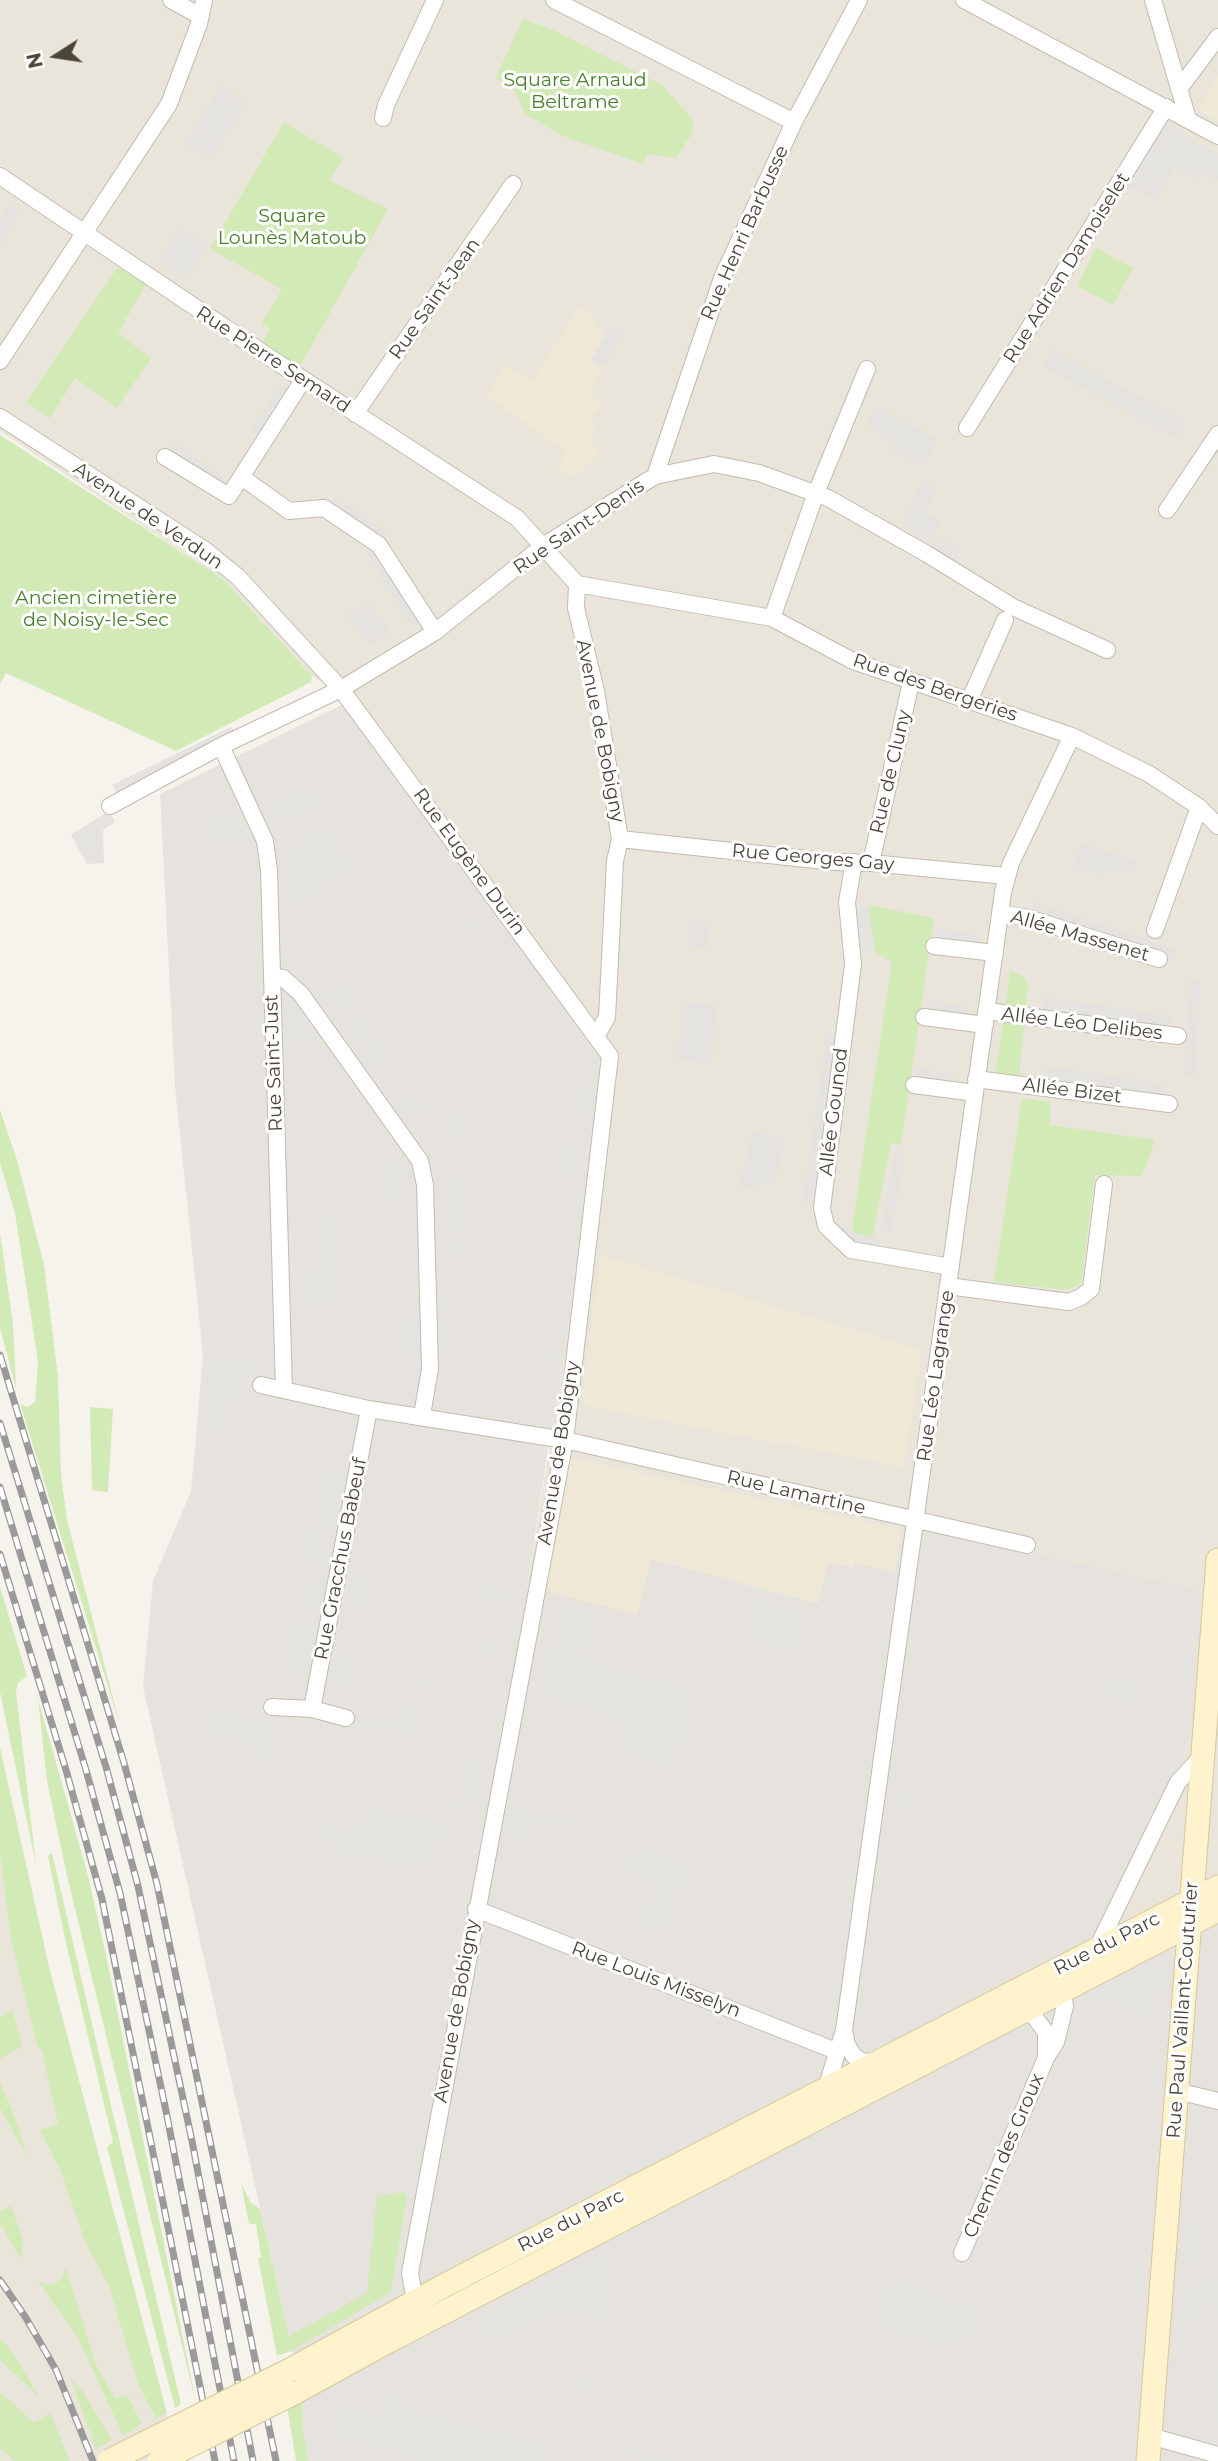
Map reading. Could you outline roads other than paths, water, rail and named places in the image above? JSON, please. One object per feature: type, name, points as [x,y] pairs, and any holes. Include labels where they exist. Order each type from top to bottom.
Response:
[{"type":"main road","name":"Rue Paul Vaillant-Couturier","points":[[1148,2461],[1218,1560]]},
{"type":"main road","name":"Rue du Parc","points":[[159,2461],[381,2332],[415,2301],[1218,1887]]},
{"type":"main road","name":"Rue du Parc","points":[[109,2461],[290,2370],[381,2332],[426,2322],[1036,2017],[1063,1993],[1218,1910]]},
{"type":"street","points":[[0,361],[169,104],[202,8],[171,0]]},
{"type":"street","points":[[383,118],[386,105],[435,0]]},
{"type":"street","points":[[554,0],[794,122]]},
{"type":"street","name":"Rue Henri Barbusse","points":[[654,476],[722,278],[794,122],[859,0]]},
{"type":"street","points":[[964,0],[1218,136]]},
{"type":"street","points":[[1153,0],[1188,119]]},
{"type":"street","points":[[1179,89],[1218,37]]},
{"type":"street","name":"Rue Adrien Damoiselet","points":[[967,428],[1166,107]]},
{"type":"street","name":"Rue Pierre Semard","points":[[0,176],[303,380],[517,518],[577,584]]},
{"type":"street","name":"Rue Saint-Jean","points":[[355,414],[513,184]]},
{"type":"street","points":[[772,618],[816,493],[867,369]]},
{"type":"street","points":[[165,457],[229,496],[243,478],[303,380]]},
{"type":"street","name":"Avenue de Verdun","points":[[0,417],[205,550],[238,577],[341,689]]},
{"type":"street","points":[[1167,510],[1218,434]]},
{"type":"street","name":"Rue Saint-Denis","points":[[110,806],[220,746],[341,689],[435,632],[543,546],[654,476],[714,464],[759,473],[816,493],[927,554],[1013,607],[1107,650]]},
{"type":"street","points":[[243,478],[289,511],[324,508],[379,545],[435,632]]},
{"type":"street","name":"Rue des Bergeries","points":[[577,584],[772,618],[853,661],[1072,736],[1149,774],[1199,807],[1218,826]]},
{"type":"street","name":"Avenue de Bobigny","points":[[426,2322],[415,2301],[410,2273],[565,1440],[610,1078],[610,1056],[597,1035],[608,1014],[615,861],[620,839],[596,691],[576,608],[577,584]]},
{"type":"street","points":[[970,699],[1005,621]]},
{"type":"street","name":"Rue de Cluny","points":[[871,863],[911,681]]},
{"type":"street","name":"Rue Eugène Durin","points":[[341,689],[597,1035]]},
{"type":"street","name":"Rue Léo Lagrange","points":[[825,2089],[844,2029],[1006,876],[1072,736]]},
{"type":"street","name":"Rue Saint-Just","points":[[220,746],[265,841],[272,977],[284,1389]]},
{"type":"street","points":[[1155,930],[1199,807]]},
{"type":"street","name":"Rue des Bergeries","points":[[1199,807],[1218,813]]},
{"type":"street","name":"Rue Georges Gay","points":[[620,839],[1006,876]]},
{"type":"street","name":"Allée Gounod","points":[[854,862],[847,902],[853,964],[822,1208],[826,1226],[851,1250],[951,1267]]},
{"type":"street","name":"Allée Massenet","points":[[1000,913],[1028,918],[1159,959]]},
{"type":"street","points":[[934,946],[995,953]]},
{"type":"street","points":[[272,977],[283,978],[301,994],[420,1161],[425,1185],[430,1369],[422,1415]]},
{"type":"street","name":"Allée Léo Delibes","points":[[924,1017],[986,1018],[1178,1036]]},
{"type":"street","name":"Allée Bizet","points":[[914,1085],[976,1086],[1169,1104]]},
{"type":"street","points":[[948,1286],[1069,1302],[1081,1297],[1091,1289],[1104,1184]]},
{"type":"street","points":[[261,1385],[369,1409],[422,1415],[565,1440]]},
{"type":"street","name":"Rue Gracchus Babeuf","points":[[312,1709],[369,1409]]},
{"type":"street","name":"Rue Lamartine","points":[[565,1440],[1027,1545]]},
{"type":"street","points":[[272,1707],[312,1709],[346,1718]]},
{"type":"street","points":[[1097,1948],[1178,1782],[1203,1754]]},
{"type":"street","name":"Rue Louis Misselyn","points":[[476,1909],[836,2051]]},
{"type":"street","name":"Rue du Parc","points":[[1036,2017],[1028,1994],[1034,1981],[1048,1981],[1063,1993]]},
{"type":"street","name":"Chemin des Groux","points":[[962,2253],[1046,2058],[1056,2042],[1065,2006],[1063,1993]]},
{"type":"street","points":[[1036,2017],[1056,2026],[1063,2020]]},
{"type":"street","name":"Chemin des Groux","points":[[1036,2017],[1048,2043],[1046,2058]]},
{"type":"street","points":[[844,2029],[847,2045],[854,2056],[863,2062],[880,2061]]},
{"type":"street","points":[[1177,2091],[1218,2101]]},
{"type":"street","points":[[1150,2436],[1218,2455]]},
{"type":"railway","points":[[0,1355],[124,1763],[157,1884],[276,2461]]},
{"type":"railway","points":[[0,1423],[106,1767],[138,1886],[192,2141],[253,2461]]},
{"type":"railway","points":[[0,1487],[86,1770],[120,1893],[166,2111],[234,2461]]},
{"type":"railway","points":[[0,1554],[102,1899],[215,2461]]},
{"type":"railway","points":[[0,2280],[56,2370],[93,2461]]},
{"type":"park label","name":"Square Arnaud Beltrame","points":[[575,91]]},
{"type":"park label","name":"Square Lounès Matoub","points":[[292,227]]},
{"type":"park label","name":"Ancien cimetière de Noisy-le-Sec","points":[[96,609]]}]
